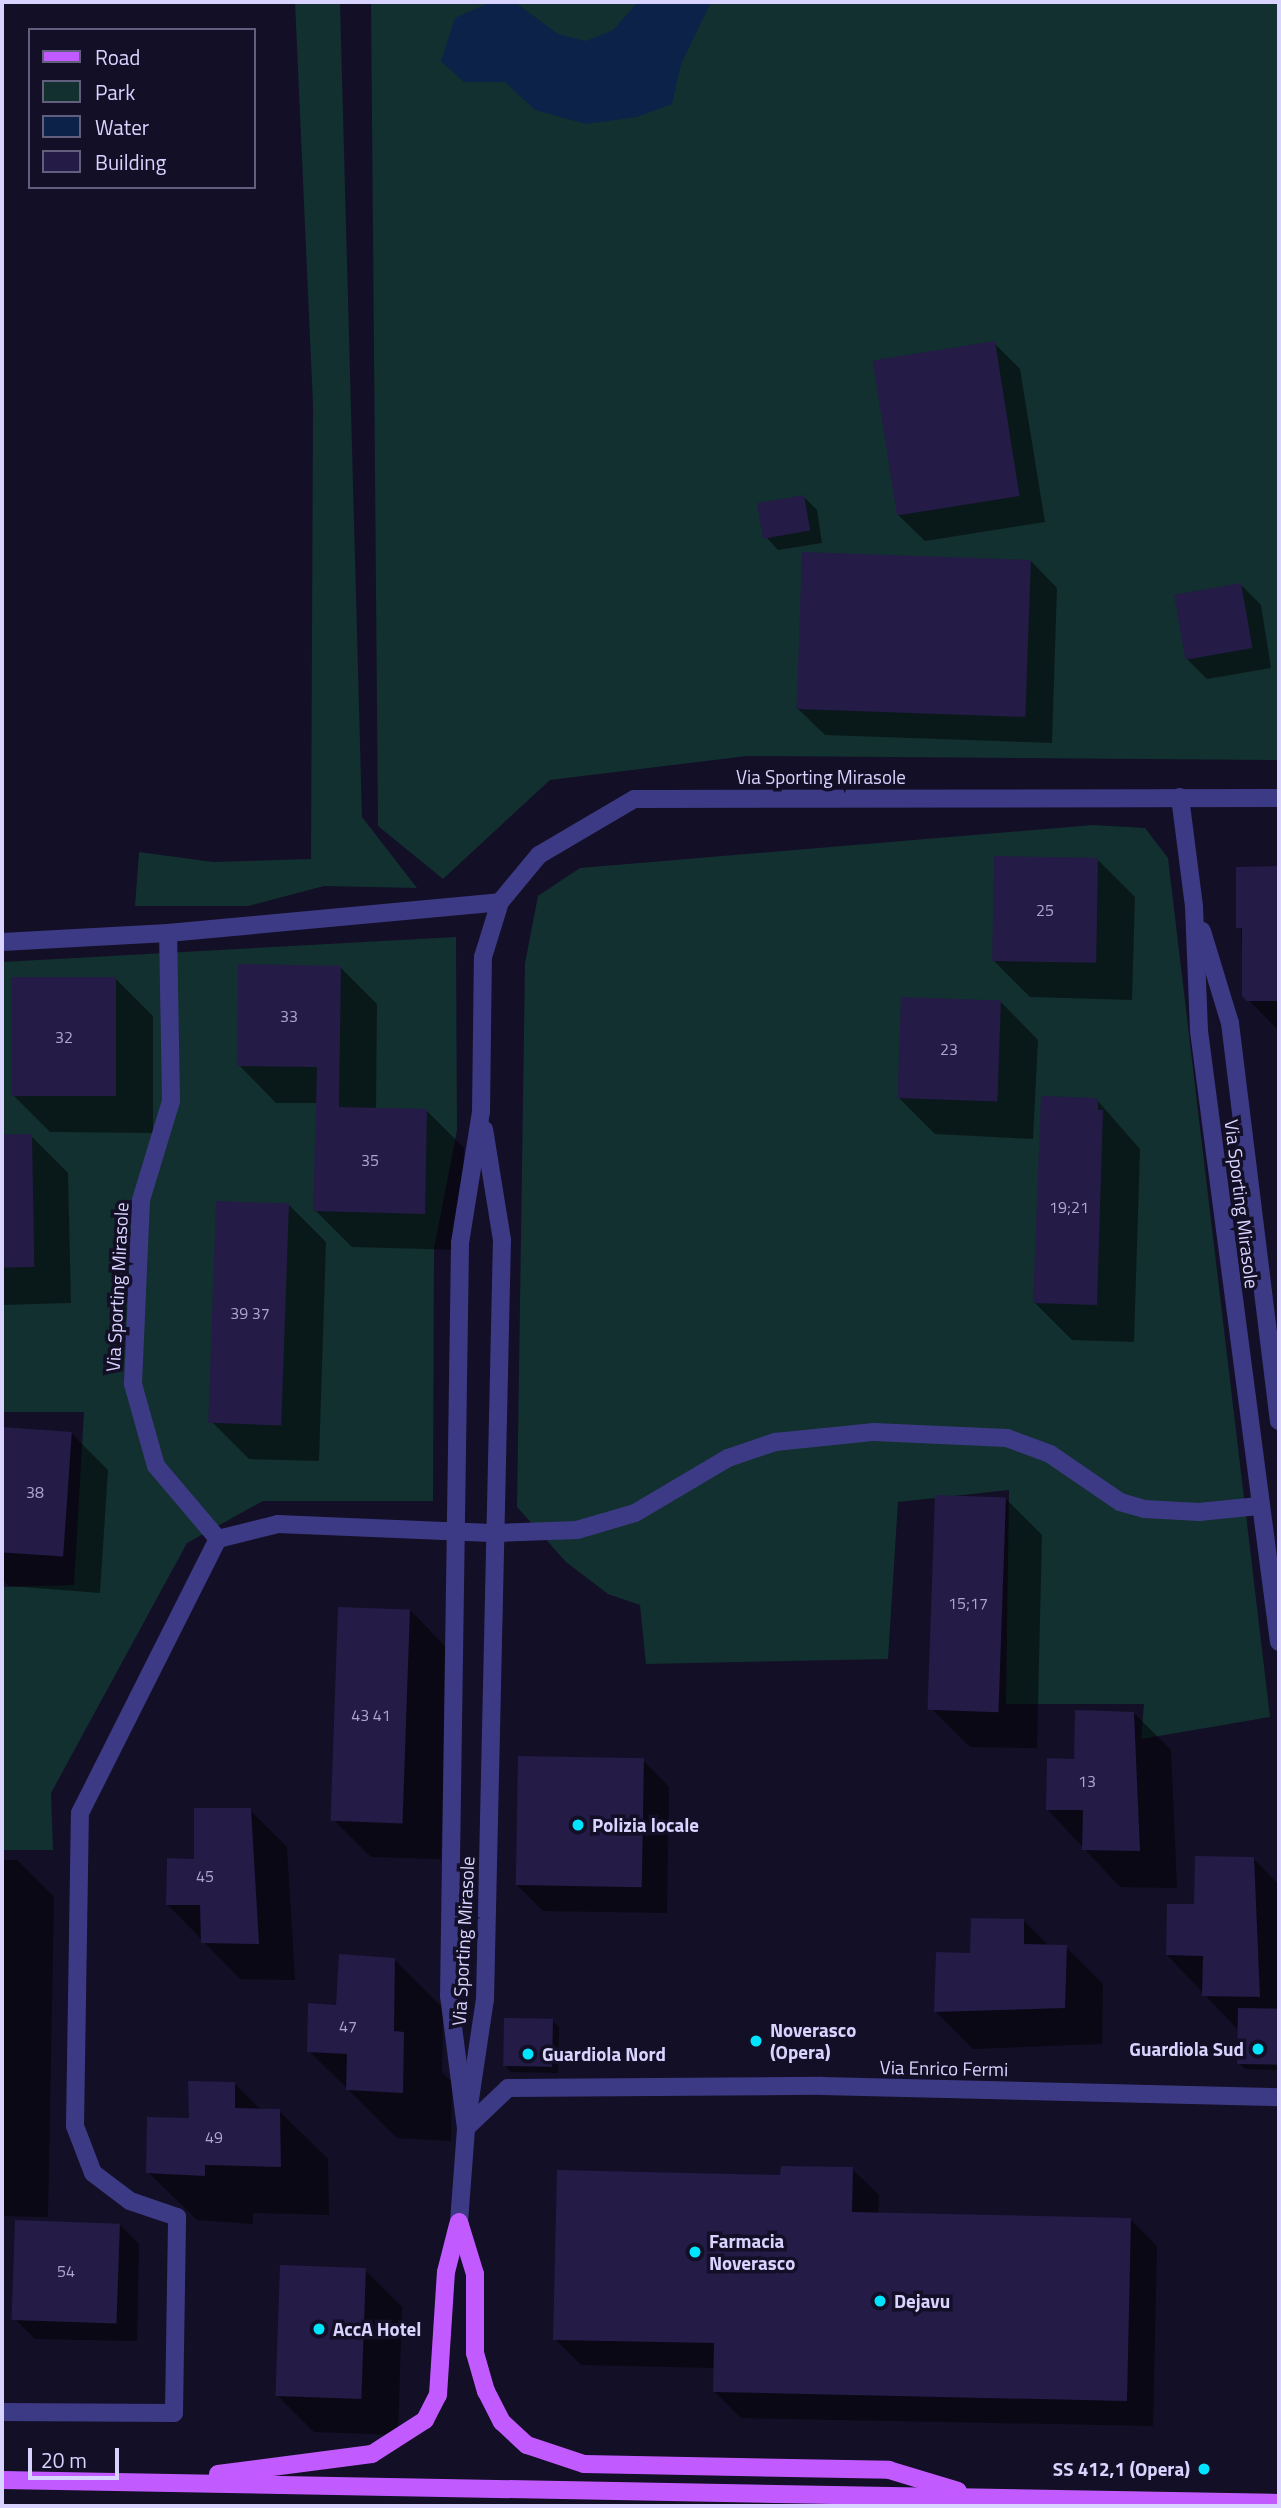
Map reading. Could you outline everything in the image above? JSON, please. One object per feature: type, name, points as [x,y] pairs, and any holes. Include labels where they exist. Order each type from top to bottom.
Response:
[{"type":"main road","points":[[144,2482],[344,2461],[402,2440],[425,2420],[438,2395],[446,2272],[459,2222]]},
{"type":"main road","points":[[459,2222],[475,2274],[475,2353],[486,2392],[502,2422],[527,2445],[584,2464],[889,2470],[977,2497]]},
{"type":"main road","points":[[2,2480],[1279,2503]]},
{"type":"street","name":"Via Sporting Mirasole","points":[[1180,797],[1194,906],[1199,1031],[1259,1506],[1279,1642]]},
{"type":"street","name":"Via Sporting Mirasole","points":[[466,2128],[449,1996],[460,1243],[481,1112],[483,957],[500,902],[540,855],[634,799],[1279,798]]},
{"type":"street","points":[[2,942],[168,933],[500,902]]},
{"type":"street","name":"Via Sporting Mirasole","points":[[1194,906],[1230,1023],[1279,1420]]},
{"type":"street","name":"Via Sporting Mirasole","points":[[168,933],[171,1101],[141,1200],[133,1384],[156,1466],[218,1539]]},
{"type":"street","name":"Via Sporting Mirasole","points":[[466,2128],[485,1999],[502,1240],[481,1112]]},
{"type":"street","points":[[2,2412],[174,2413],[177,2217],[130,2201],[93,2173],[75,2126],[80,1813],[218,1539],[278,1524],[456,1529],[497,1533],[577,1530],[635,1513],[729,1458],[775,1442],[874,1432],[1007,1438],[1050,1454],[1120,1502],[1144,1509],[1199,1512],[1259,1506]]},
{"type":"street","name":"Via Enrico Fermi","points":[[466,2128],[508,2088],[536,2084],[1279,2097]]},
{"type":"street","points":[[459,2222],[466,2128]]},
{"type":"green space","points":[[295,2],[340,2],[362,817],[417,888],[324,886],[248,906],[135,906],[139,852],[213,862],[311,859],[313,405]]},
{"type":"green space","points":[[371,2],[1279,2],[1279,760],[747,756],[550,780],[443,879],[378,826]]},
{"type":"green space","points":[[1093,825],[1145,828],[1168,858],[1270,1717],[1141,1739],[1144,1704],[1006,1704],[1009,1490],[898,1502],[888,1659],[646,1664],[640,1605],[608,1594],[566,1562],[517,1507],[525,963],[538,896],[580,868]]},
{"type":"green space","points":[[456,937],[457,1130],[434,1249],[433,1501],[263,1501],[187,1543],[51,1793],[53,1850],[2,1850],[2,1587],[74,1585],[84,1412],[2,1412],[2,962]]},
{"type":"water","points":[[491,2],[516,3],[558,34],[586,41],[613,30],[638,2],[711,2],[681,64],[672,104],[637,117],[586,124],[535,110],[505,82],[464,82],[441,61],[455,18]]},
{"type":"building","points":[[995,341],[1020,496],[897,515],[873,360]]},
{"type":"building","points":[[804,495],[810,530],[763,539],[757,503]]},
{"type":"building","points":[[802,552],[1031,560],[1025,717],[797,709]]},
{"type":"building","points":[[1241,583],[1252,648],[1185,660],[1174,595]]},
{"type":"building","points":[[994,856],[1098,858],[1096,963],[992,961]]},
{"type":"building","points":[[1279,866],[1279,1001],[1247,1001],[1242,996],[1242,928],[1236,928],[1236,867]]},
{"type":"building","points":[[238,964],[341,966],[339,1107],[427,1109],[425,1214],[313,1211],[317,1067],[237,1066]]},
{"type":"building","points":[[11,977],[116,977],[116,1096],[11,1096]]},
{"type":"building","points":[[901,997],[1001,1000],[997,1101],[897,1098]]},
{"type":"building","points":[[1041,1096],[1098,1098],[1098,1110],[1103,1110],[1097,1305],[1033,1303]]},
{"type":"building","points":[[32,1134],[34,1267],[4,1268],[2,1135]]},
{"type":"building","points":[[216,1201],[289,1204],[281,1425],[208,1423]]},
{"type":"building","points":[[2,1427],[72,1432],[63,1557],[2,1552]]},
{"type":"building","points":[[935,1495],[1006,1497],[998,1712],[927,1710]]},
{"type":"building","points":[[338,1607],[410,1610],[402,1823],[331,1821]]},
{"type":"building","points":[[1075,1710],[1134,1712],[1140,1851],[1082,1850],[1083,1810],[1046,1810],[1047,1758],[1074,1759]]},
{"type":"building","points":[[518,1756],[644,1758],[642,1887],[516,1885]]},
{"type":"building","points":[[194,1808],[251,1808],[259,1944],[201,1943],[200,1905],[166,1905],[167,1858],[194,1859]]},
{"type":"building","points":[[1195,1856],[1254,1857],[1260,1997],[1202,1996],[1203,1956],[1166,1955],[1167,1904],[1194,1904]]},
{"type":"building","points":[[971,1918],[1024,1919],[1024,1944],[1067,1945],[1065,2008],[934,2012],[936,1952],[970,1953]]},
{"type":"building","points":[[339,1954],[395,1958],[394,2031],[404,2032],[403,2093],[346,2090],[347,2054],[307,2052],[308,2003],[336,2005]]},
{"type":"building","name":"Guardiola Sud","points":[[1238,2008],[1279,2009],[1278,2065],[1237,2064]]},
{"type":"building","name":"Guardiola Nord","points":[[504,2018],[553,2019],[552,2067],[503,2066]]},
{"type":"building","points":[[188,2081],[235,2082],[235,2108],[280,2109],[281,2167],[205,2165],[205,2176],[146,2173],[147,2117],[189,2118]]},
{"type":"building","points":[[781,2166],[853,2167],[852,2212],[1131,2218],[1127,2401],[713,2392],[714,2343],[553,2340],[557,2170],[780,2175]]},
{"type":"building","points":[[15,2220],[120,2224],[116,2324],[12,2320]]},
{"type":"building","points":[[280,2265],[366,2268],[361,2399],[275,2396]]},
{"type":"place","name":"Polizia locale","points":[[578,1825]]},
{"type":"place","name":"Noverasco (Opera)","points":[[756,2041]]},
{"type":"place","name":"Guardiola Sud","points":[[1258,2049]]},
{"type":"place","name":"Guardiola Nord","points":[[528,2054]]},
{"type":"place","name":"Farmacia Noverasco","points":[[695,2252]]},
{"type":"place","name":"Dejavu","points":[[880,2301]]},
{"type":"place","name":"AccA Hotel","points":[[319,2329]]},
{"type":"place","name":"SS 412,1 (Opera)","points":[[1204,2469]]}]
